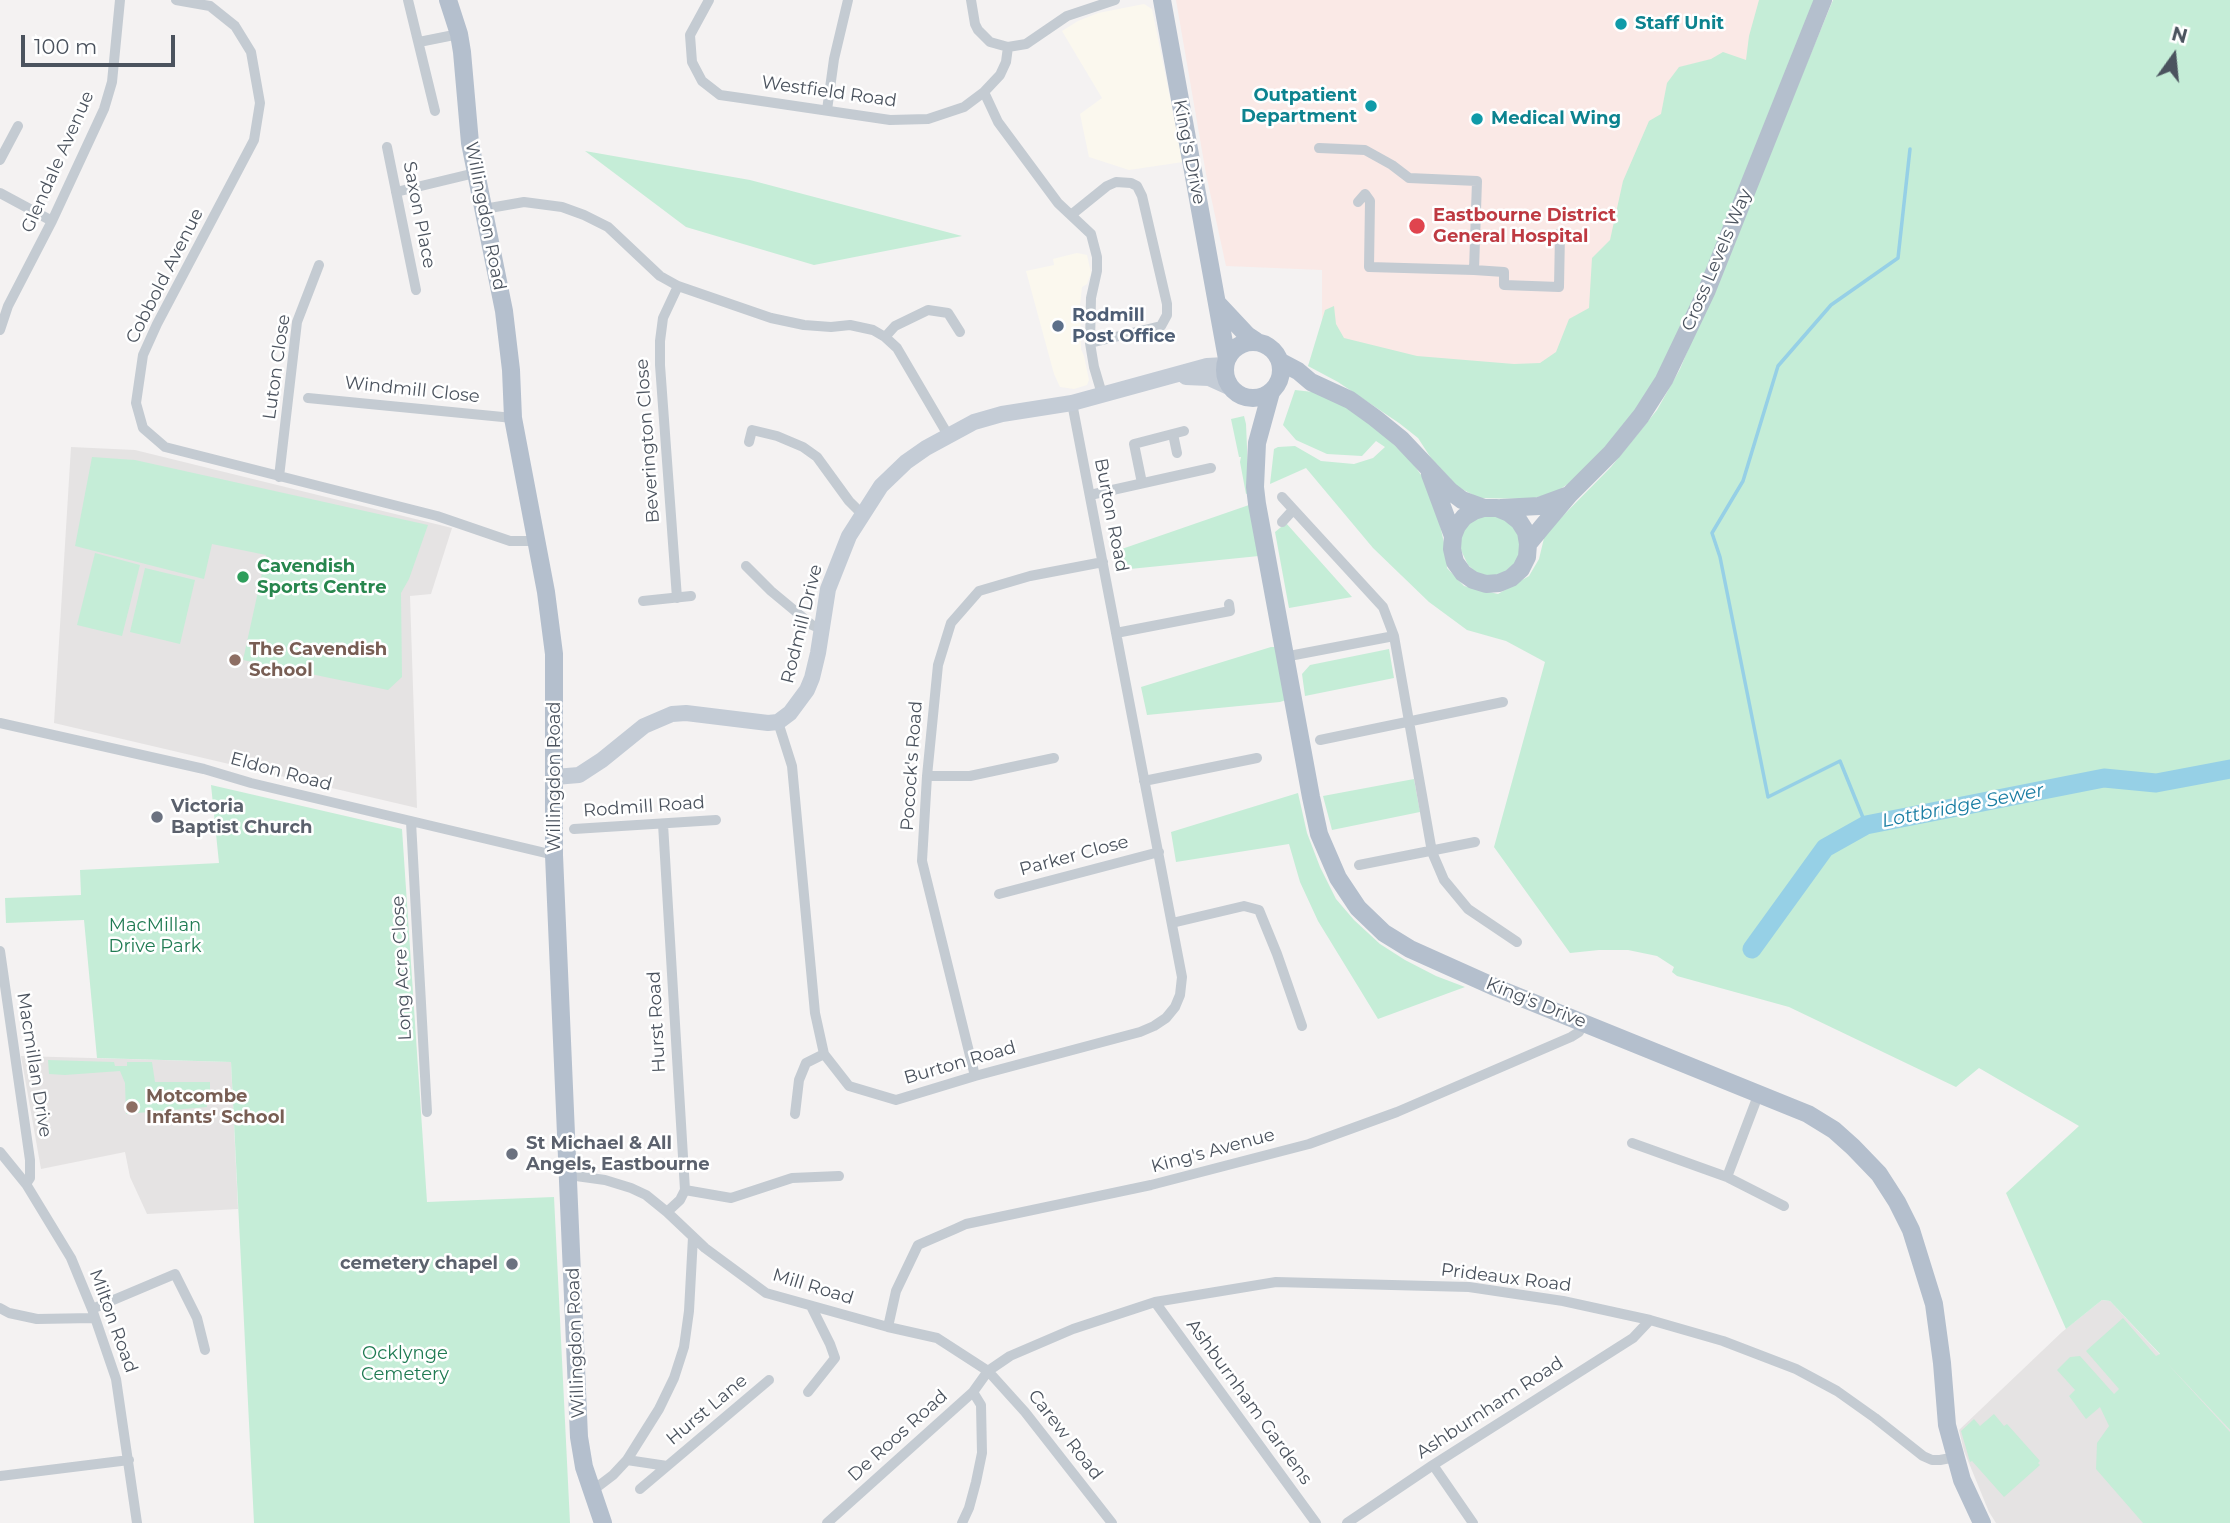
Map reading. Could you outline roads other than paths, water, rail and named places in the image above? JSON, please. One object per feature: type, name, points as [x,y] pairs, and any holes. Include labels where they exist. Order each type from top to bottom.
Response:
[{"type":"main road","name":"Willingdon Road","points":[[448,0],[459,34],[470,143],[505,323],[513,418],[546,592],[554,654],[554,855],[579,1437],[584,1467],[603,1523]]},
{"type":"main road","name":"King's Drive","points":[[1162,0],[1218,304],[1226,362]]},
{"type":"main road","name":"Cross Levels Way","points":[[1528,544],[1642,416],[1664,380],[1707,290],[1823,0]]},
{"type":"main road","points":[[1218,304],[1247,335],[1271,347],[1281,362],[1282,372],[1273,391]]},
{"type":"main road","points":[[1256,341],[1236,347],[1226,362],[1226,380],[1233,390],[1250,398],[1257,398],[1273,391],[1311,382]]},
{"type":"main road","name":"Cross Levels Way","points":[[1281,362],[1298,370],[1311,382],[1350,400],[1375,418],[1401,439],[1428,467],[1450,491],[1462,500],[1509,513],[1519,521],[1526,532],[1527,557],[1521,569],[1511,578],[1486,584],[1463,573],[1455,562],[1453,536],[1428,467]]},
{"type":"main road","name":"King's Drive","points":[[1233,390],[1249,414],[1257,443]]},
{"type":"main road","name":"King's Drive","points":[[1273,391],[1257,443],[1257,504],[1319,834],[1338,878],[1358,908],[1384,933],[1435,962],[1808,1114],[1834,1130],[1879,1174],[1912,1230],[1934,1304],[1947,1425],[1977,1521]]},
{"type":"main road","name":"Cross Levels Way","points":[[1491,508],[1539,506],[1569,495]]},
{"type":"main road","points":[[1453,536],[1464,517],[1474,511],[1491,508]]},
{"type":"street","name":"Glendale Avenue","points":[[0,330],[8,306],[104,109],[112,82],[120,0]]},
{"type":"street","points":[[176,0],[211,3]]},
{"type":"street","points":[[408,0],[435,111]]},
{"type":"street","name":"Westfield Road","points":[[709,0],[691,35],[692,62],[702,80],[720,94],[890,120],[928,119],[964,107],[984,92],[1000,75],[1009,47]]},
{"type":"street","points":[[827,110],[834,59],[848,0]]},
{"type":"street","points":[[971,0],[978,30],[990,42],[1009,47],[1026,44],[1067,16],[1115,0]]},
{"type":"street","name":"Cobbold Avenue","points":[[211,3],[234,26],[251,52],[260,103],[254,140],[143,355],[136,403],[143,428],[165,447],[437,516],[510,541],[535,541]]},
{"type":"street","points":[[419,42],[459,34]]},
{"type":"street","points":[[984,92],[998,122],[1058,203],[1091,234],[1097,257],[1097,271],[1091,307],[1090,343],[1102,394]]},
{"type":"street","points":[[0,160],[18,126]]},
{"type":"street","name":"Saxon Place","points":[[387,147],[416,290]]},
{"type":"street","points":[[1319,148],[1365,150],[1409,178],[1477,181],[1475,271]]},
{"type":"street","points":[[396,192],[475,173]]},
{"type":"street","points":[[1071,215],[1116,182],[1137,186],[1143,196],[1167,304],[1167,314],[1161,326],[1090,343]]},
{"type":"street","points":[[0,193],[52,220]]},
{"type":"street","points":[[1358,202],[1365,194],[1370,201],[1369,267],[1504,272],[1504,285],[1559,287],[1560,233]]},
{"type":"street","points":[[484,209],[532,202],[562,207],[608,227],[660,276],[678,286],[771,318],[804,325],[862,326],[885,337],[897,348],[948,435]]},
{"type":"street","name":"Luton Close","points":[[279,477],[298,322],[319,265]]},
{"type":"street","name":"Beverington Close","points":[[677,597],[660,341],[663,318],[678,286]]},
{"type":"street","points":[[885,337],[895,326],[928,310],[948,313],[960,332]]},
{"type":"street","name":"Rodmill Drive","points":[[778,722],[790,713],[807,690],[818,653],[833,573],[849,536],[881,486],[906,462],[974,422],[1002,414],[1072,403],[1226,362]]},
{"type":"street","name":"Rodmill Drive","points":[[1173,376],[1209,378],[1233,390]]},
{"type":"street","name":"Windmill Close","points":[[308,398],[513,418]]},
{"type":"street","name":"Burton Road","points":[[778,722],[792,766],[815,1013],[824,1054],[849,1086],[896,1100],[1140,1032],[1166,1018],[1181,995],[1182,978],[1072,403]]},
{"type":"street","points":[[749,442],[752,430],[777,436],[803,447],[817,457],[849,501],[862,514]]},
{"type":"street","points":[[1142,483],[1131,443],[1178,433],[1177,453]]},
{"type":"street","points":[[1090,495],[1211,468]]},
{"type":"street","points":[[1282,497],[1383,607],[1394,636],[1433,852],[1444,880],[1468,909],[1517,942]]},
{"type":"street","points":[[1282,522],[1293,510]]},
{"type":"street","name":"Pocock's Road","points":[[975,1076],[922,861],[938,665],[951,623],[979,592],[1030,576],[1102,562]]},
{"type":"street","points":[[746,566],[771,591],[812,625],[821,629]]},
{"type":"street","points":[[643,601],[691,597]]},
{"type":"street","points":[[1116,633],[1230,611],[1229,604]]},
{"type":"street","points":[[1284,657],[1394,636]]},
{"type":"street","points":[[1320,740],[1503,702]]},
{"type":"street","points":[[555,777],[579,775],[644,726],[672,714],[686,713],[754,723],[778,722]]},
{"type":"street","name":"Eldon Road","points":[[0,723],[192,766],[251,783],[554,855]]},
{"type":"street","points":[[927,776],[970,776],[1054,758]]},
{"type":"street","points":[[1144,781],[1257,758]]},
{"type":"street","name":"Rodmill Road","points":[[574,829],[716,820]]},
{"type":"street","name":"Long Acre Close","points":[[411,822],[427,1112]]},
{"type":"street","name":"Hurst Road","points":[[663,824],[685,1190]]},
{"type":"street","points":[[1359,865],[1475,842]]},
{"type":"street","name":"Parker Close","points":[[999,894],[1158,852]]},
{"type":"street","points":[[1172,923],[1244,906],[1259,910],[1302,1027]]},
{"type":"street","name":"Macmillan Drive","points":[[0,951],[30,1160],[30,1178],[26,1184]]},
{"type":"street","name":"King's Avenue","points":[[888,1327],[896,1291],[918,1245],[966,1224],[1151,1185],[1309,1144],[1396,1112],[1571,1037],[1579,1032],[1583,1023]]},
{"type":"street","points":[[795,1114],[799,1080],[806,1063],[824,1054]]},
{"type":"street","points":[[1727,1177],[1759,1093]]},
{"type":"street","points":[[1632,1143],[1727,1177],[1784,1206]]},
{"type":"street","name":"Milton Road","points":[[0,1152],[26,1184],[71,1258],[93,1314],[116,1379],[137,1523]]},
{"type":"street","name":"Mill Road","points":[[569,1175],[605,1180],[646,1195],[692,1237],[766,1293],[937,1338],[988,1371]]},
{"type":"street","points":[[667,1212],[680,1200],[685,1190],[726,1198],[792,1178],[839,1177]]},
{"type":"street","points":[[592,1491],[627,1460],[659,1409],[674,1378],[684,1346],[689,1311],[692,1237]]},
{"type":"street","points":[[0,1308],[9,1313],[37,1319],[93,1314],[175,1274],[197,1318],[205,1350]]},
{"type":"street","name":"Prideaux Road","points":[[988,1371],[1010,1356],[1073,1329],[1154,1302],[1276,1282],[1469,1287],[1563,1301],[1723,1341],[1796,1369],[1837,1391],[1923,1456],[1932,1460],[1956,1457]]},
{"type":"street","name":"Ashburnham Gardens","points":[[1154,1302],[1316,1523]]},
{"type":"street","points":[[808,1392],[835,1358],[811,1306]]},
{"type":"street","name":"Ashburnham Road","points":[[1347,1523],[1633,1338],[1650,1321]]},
{"type":"street","name":"De Roos Road","points":[[827,1523],[973,1392],[988,1371]]},
{"type":"street","name":"Carew Road","points":[[988,1371],[1005,1387],[1112,1523]]},
{"type":"street","name":"Hurst Lane","points":[[640,1489],[769,1380]]},
{"type":"street","points":[[962,1523],[969,1508],[982,1453],[981,1405],[973,1392]]},
{"type":"street","points":[[0,1476],[129,1460]]},
{"type":"street","name":"Hurst Lane","points":[[627,1460],[667,1466]]},
{"type":"street","points":[[1433,1465],[1473,1523]]},
{"type":"waterway","points":[[1866,825],[1840,761],[1768,797],[1720,557],[1712,533],[1743,481],[1778,366],[1831,305],[1898,258],[1910,149]]},
{"type":"waterway","name":"Lottbridge Sewer","points":[[1752,949],[1825,848],[1866,825],[2104,778],[2156,783],[2230,769]]},
{"type":"place","name":"Staff Unit","points":[[1621,24]]},
{"type":"place","name":"Outpatient Department","points":[[1371,106]]},
{"type":"place","name":"Medical Wing","points":[[1477,119]]},
{"type":"place","name":"Eastbourne District General Hospital","points":[[1417,226]]},
{"type":"place","name":"Rodmill Post Office","points":[[1058,326]]},
{"type":"place","name":"Cavendish Sports Centre","points":[[243,577]]},
{"type":"place","name":"The Cavendish School","points":[[235,660]]},
{"type":"place","name":"Victoria Baptist Church","points":[[157,817]]},
{"type":"place","name":"Motcombe Infants' School","points":[[132,1107]]},
{"type":"place","name":"St Michael & All Angels, Eastbourne","points":[[512,1154]]},
{"type":"place","name":"cemetery chapel","points":[[512,1264]]},
{"type":"park label","name":"MacMillan Drive Park","points":[[155,936]]},
{"type":"park label","name":"Ocklynge Cemetery","points":[[405,1364]]}]
